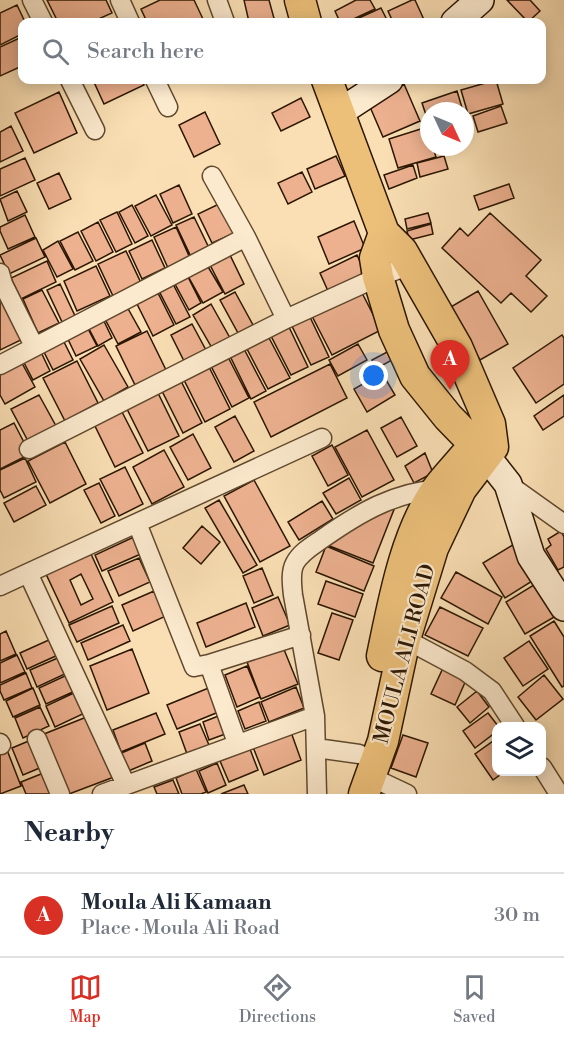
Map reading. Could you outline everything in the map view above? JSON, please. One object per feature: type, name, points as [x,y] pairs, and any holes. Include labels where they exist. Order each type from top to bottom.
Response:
[{"type":"main road","points":[[300,0],[305,18]]},
{"type":"main road","points":[[329,84],[384,233],[375,258],[393,330],[415,376],[448,417],[480,450]]},
{"type":"main road","name":"MOULA ALI ROAD","points":[[365,775],[370,714],[392,603],[423,514],[449,489],[480,450],[493,447],[490,424],[457,348],[402,251],[384,233]]},
{"type":"main road","name":"MOULA ALI ROAD","points":[[365,775],[390,716],[405,639],[449,489]]},
{"type":"main road","name":"MOULA ALI ROAD","points":[[342,794],[353,772],[365,775]]},
{"type":"street","points":[[32,0],[41,18]]},
{"type":"street","points":[[120,0],[128,18]]},
{"type":"street","points":[[217,0],[224,18]]},
{"type":"street","points":[[458,18],[476,1]]},
{"type":"street","points":[[72,84],[95,130]]},
{"type":"street","points":[[157,84],[168,107]]},
{"type":"street","points":[[340,112],[382,84]]},
{"type":"street","points":[[212,176],[246,237],[286,319]]},
{"type":"street","points":[[0,365],[246,237]]},
{"type":"street","points":[[29,449],[286,319],[378,276],[410,265]]},
{"type":"street","points":[[0,273],[3,284],[34,346]]},
{"type":"street","points":[[0,586],[322,438]]},
{"type":"street","points":[[480,450],[508,484],[564,524]]},
{"type":"street","points":[[508,484],[531,556],[564,607]]},
{"type":"street","points":[[317,794],[315,716],[292,581],[293,566],[302,553],[371,507],[390,500],[449,489]]},
{"type":"street","points":[[137,523],[194,667],[301,635]]},
{"type":"street","points":[[28,573],[126,785]]},
{"type":"street","points":[[405,639],[465,671],[492,691],[512,722]]},
{"type":"street","points":[[209,664],[237,743]]},
{"type":"street","points":[[102,794],[315,716]]},
{"type":"street","points":[[37,739],[60,794]]},
{"type":"street","points":[[316,748],[365,775],[407,794]]},
{"type":"street","points":[[546,773],[559,794]]},
{"type":"building","points":[[47,0],[106,0],[112,13],[101,18],[56,18]]},
{"type":"building","points":[[160,0],[194,0],[203,18],[145,18],[141,9]]},
{"type":"building","points":[[244,0],[269,0],[274,18],[248,18]]},
{"type":"building","points":[[356,0],[370,0],[375,9],[356,18],[338,18],[335,11]]},
{"type":"building","points":[[415,0],[423,18],[391,18],[388,11]]},
{"type":"building","points":[[507,0],[530,0],[540,11],[532,18],[524,18]]},
{"type":"building","points":[[17,5],[23,18],[18,18],[18,36],[0,45],[0,13]]},
{"type":"building","points":[[381,8],[386,18],[359,18]]},
{"type":"building","points":[[18,39],[18,68],[0,76],[0,47]]},
{"type":"building","points":[[95,84],[144,85],[104,104]]},
{"type":"building","points":[[404,84],[420,121],[383,137],[367,100]]},
{"type":"building","points":[[482,84],[497,84],[503,104],[474,112],[474,102],[464,102],[461,90]]},
{"type":"building","points":[[457,91],[460,102],[425,102]]},
{"type":"building","points":[[59,92],[77,133],[34,153],[15,113]]},
{"type":"building","points":[[301,98],[310,117],[281,131],[272,113]]},
{"type":"building","points":[[501,106],[507,123],[478,132],[474,116]]},
{"type":"building","points":[[205,112],[220,144],[194,157],[179,125]]},
{"type":"building","points":[[11,126],[23,151],[0,162],[0,132]]},
{"type":"building","points":[[420,129],[420,156],[436,157],[398,168],[389,139]]},
{"type":"building","points":[[336,156],[345,176],[315,189],[307,169]]},
{"type":"building","points":[[444,156],[448,169],[420,177],[417,163]]},
{"type":"building","points":[[25,158],[35,180],[0,196],[0,169]]},
{"type":"building","points":[[413,165],[417,178],[389,189],[384,175]]},
{"type":"building","points":[[302,172],[312,192],[288,204],[278,183]]},
{"type":"building","points":[[59,173],[71,199],[49,209],[37,183]]},
{"type":"building","points":[[509,184],[514,198],[479,210],[474,196]]},
{"type":"building","points":[[179,185],[192,214],[173,223],[160,194]]},
{"type":"building","points":[[17,191],[27,212],[8,221],[0,199]]},
{"type":"building","points":[[156,195],[172,225],[151,236],[135,206]]},
{"type":"building","points":[[221,203],[235,233],[212,243],[198,214]]},
{"type":"building","points":[[132,205],[148,236],[135,243],[119,212]]},
{"type":"building","points":[[117,212],[132,244],[116,252],[100,220]]},
{"type":"building","points":[[428,213],[431,223],[407,229],[405,219]]},
{"type":"building","points":[[490,213],[541,260],[526,276],[547,296],[531,312],[511,293],[501,303],[442,248],[460,228],[468,236]]},
{"type":"building","points":[[25,215],[35,237],[8,249],[0,227]]},
{"type":"building","points":[[194,217],[210,250],[192,259],[176,225]]},
{"type":"building","points":[[354,221],[365,248],[329,264],[318,237]]},
{"type":"building","points":[[98,222],[113,252],[96,261],[81,231]]},
{"type":"building","points":[[431,224],[433,234],[409,240],[407,231]]},
{"type":"building","points":[[176,227],[190,258],[168,268],[154,237]]},
{"type":"building","points":[[78,232],[93,261],[75,270],[60,241]]},
{"type":"building","points":[[36,238],[45,257],[9,274],[0,255]]},
{"type":"building","points":[[152,240],[165,268],[142,279],[129,251]]},
{"type":"building","points":[[58,241],[73,269],[57,277],[43,250]]},
{"type":"building","points":[[126,251],[141,283],[113,296],[98,264]]},
{"type":"building","points":[[229,253],[244,284],[225,294],[209,263]]},
{"type":"building","points":[[357,255],[365,273],[328,291],[320,273]]},
{"type":"building","points":[[47,261],[56,282],[21,299],[11,278]]},
{"type":"building","points":[[207,265],[223,292],[203,303],[188,276]]},
{"type":"building","points":[[96,266],[110,296],[77,311],[64,281]]},
{"type":"building","points":[[188,277],[201,303],[189,310],[175,284]]},
{"type":"building","points":[[60,284],[76,318],[63,324],[47,290]]},
{"type":"building","points":[[173,284],[190,317],[176,324],[159,291]]},
{"type":"building","points":[[42,290],[59,323],[38,333],[23,299]]},
{"type":"building","points":[[361,291],[381,330],[332,355],[312,316]]},
{"type":"building","points":[[478,291],[508,344],[480,360],[449,308]]},
{"type":"building","points":[[0,292],[25,338],[0,350]]},
{"type":"building","points":[[235,292],[253,325],[238,333],[220,300]]},
{"type":"building","points":[[158,293],[174,325],[153,336],[137,304]]},
{"type":"building","points":[[211,304],[230,338],[212,348],[193,315]]},
{"type":"building","points":[[126,305],[141,332],[118,344],[104,317]]},
{"type":"building","points":[[308,313],[329,357],[311,365],[290,322]]},
{"type":"building","points":[[102,317],[112,338],[98,346],[87,325]]},
{"type":"building","points":[[192,324],[207,352],[185,363],[171,335]]},
{"type":"building","points":[[86,325],[97,346],[76,356],[66,335]]},
{"type":"building","points":[[288,325],[308,367],[291,375],[270,334]]},
{"type":"building","points":[[147,331],[166,370],[135,385],[116,346]]},
{"type":"building","points":[[562,335],[564,338],[564,384],[536,403],[513,368]]},
{"type":"building","points":[[61,336],[73,360],[53,370],[41,346]]},
{"type":"building","points":[[268,336],[290,378],[268,389],[246,347]]},
{"type":"building","points":[[358,344],[367,360],[338,376],[329,360]]},
{"type":"building","points":[[104,345],[128,387],[104,401],[80,359]]},
{"type":"building","points":[[39,348],[50,371],[33,380],[21,357]]},
{"type":"building","points":[[244,349],[266,391],[251,399],[230,356]]},
{"type":"building","points":[[389,351],[392,360],[374,370],[372,360]]},
{"type":"building","points":[[18,356],[35,387],[5,404],[0,395],[0,365]]},
{"type":"building","points":[[228,357],[249,398],[232,407],[211,366]]},
{"type":"building","points":[[77,361],[98,403],[65,421],[43,378]]},
{"type":"building","points":[[330,364],[347,398],[271,437],[254,402]]},
{"type":"building","points":[[209,367],[230,409],[205,422],[184,380]]},
{"type":"building","points":[[382,373],[395,395],[367,412],[354,389]]},
{"type":"building","points":[[181,381],[202,423],[183,433],[162,391]]},
{"type":"building","points":[[157,391],[179,436],[148,451],[126,407]]},
{"type":"building","points":[[39,395],[56,426],[28,441],[11,409]]},
{"type":"building","points":[[564,395],[564,416],[543,430],[534,416]]},
{"type":"building","points":[[121,410],[143,453],[115,467],[94,424]]},
{"type":"building","points":[[235,416],[254,451],[234,462],[215,427]]},
{"type":"building","points":[[401,417],[417,446],[397,457],[381,428]]},
{"type":"building","points":[[14,423],[30,454],[0,469],[0,430]]},
{"type":"building","points":[[367,430],[394,480],[362,497],[335,447]]},
{"type":"building","points":[[193,434],[211,468],[188,480],[170,447]]},
{"type":"building","points":[[65,442],[86,484],[50,503],[28,461]]},
{"type":"building","points":[[332,445],[348,475],[328,486],[312,456]]},
{"type":"building","points":[[164,450],[184,487],[152,504],[133,467]]},
{"type":"building","points":[[425,453],[433,473],[414,483],[405,466]]},
{"type":"building","points":[[25,458],[36,482],[4,498],[0,490],[0,470]]},
{"type":"building","points":[[125,467],[143,504],[119,516],[100,479]]},
{"type":"building","points":[[349,478],[361,500],[336,514],[323,493]]},
{"type":"building","points":[[254,480],[290,546],[260,562],[224,496]]},
{"type":"building","points":[[99,483],[115,516],[101,523],[84,490]]},
{"type":"building","points":[[36,486],[46,505],[14,522],[4,503]]},
{"type":"building","points":[[219,500],[257,565],[243,573],[205,508]]},
{"type":"building","points":[[322,501],[333,519],[299,540],[288,522]]},
{"type":"building","points":[[395,507],[373,563],[322,543]]},
{"type":"building","points":[[202,526],[220,542],[201,564],[183,548]]},
{"type":"building","points":[[561,531],[564,537],[564,567],[558,570],[546,549],[551,545],[548,539]]},
{"type":"building","points":[[136,536],[143,553],[102,571],[95,555]]},
{"type":"building","points":[[516,543],[537,578],[505,598],[483,563]]},
{"type":"building","points":[[326,546],[374,566],[364,591],[316,572]]},
{"type":"building","points":[[91,554],[113,602],[69,623],[46,574]],"holes":[[[81,574],[93,599],[81,605],[70,580]]]},
{"type":"building","points":[[139,558],[150,582],[119,596],[108,571]]},
{"type":"building","points":[[262,568],[273,595],[254,603],[243,576]]},
{"type":"building","points":[[456,572],[502,597],[488,624],[441,598]]},
{"type":"building","points":[[326,581],[363,594],[355,617],[318,604]]},
{"type":"building","points":[[537,583],[556,616],[525,634],[506,602]]},
{"type":"building","points":[[154,591],[166,616],[133,631],[122,605]]},
{"type":"building","points":[[278,597],[290,625],[263,636],[252,608]]},
{"type":"building","points":[[246,603],[255,627],[206,647],[197,623]]},
{"type":"building","points":[[112,606],[119,623],[77,642],[69,625]]},
{"type":"building","points":[[440,607],[483,628],[468,656],[425,635]]},
{"type":"building","points":[[332,613],[353,620],[339,660],[318,653]]},
{"type":"building","points":[[554,621],[564,637],[564,686],[562,687],[530,636]]},
{"type":"building","points":[[123,625],[130,641],[88,660],[81,643]]},
{"type":"building","points":[[6,631],[16,654],[0,661],[0,634]]},
{"type":"building","points":[[51,639],[58,655],[27,669],[20,653]]},
{"type":"building","points":[[529,641],[548,669],[523,686],[504,658]]},
{"type":"building","points":[[283,647],[298,684],[261,699],[247,662]]},
{"type":"building","points":[[132,649],[149,693],[107,710],[90,666]]},
{"type":"building","points":[[17,655],[25,672],[0,683],[0,663]]},
{"type":"building","points":[[60,657],[67,673],[37,687],[30,670]]},
{"type":"building","points":[[247,666],[260,697],[237,707],[225,675]]},
{"type":"building","points":[[443,668],[467,678],[455,705],[431,694]]},
{"type":"building","points":[[26,673],[32,688],[4,700],[0,685]]},
{"type":"building","points":[[67,675],[75,691],[46,704],[39,688]]},
{"type":"building","points":[[544,675],[563,699],[536,720],[518,697]]},
{"type":"building","points":[[211,687],[221,711],[177,729],[167,705]]},
{"type":"building","points":[[296,687],[304,708],[269,722],[261,702]]},
{"type":"building","points":[[33,688],[40,705],[13,717],[6,701]]},
{"type":"building","points":[[78,691],[87,712],[55,727],[46,706]]},
{"type":"building","points":[[477,691],[489,707],[470,723],[457,707]]},
{"type":"building","points":[[259,702],[266,721],[245,729],[238,711]]},
{"type":"building","points":[[40,707],[49,726],[23,738],[15,718]]},
{"type":"building","points":[[156,713],[165,734],[121,752],[113,730]]},
{"type":"building","points":[[488,713],[495,722],[492,722],[492,735],[475,748],[463,731]]},
{"type":"building","points":[[221,715],[228,733],[209,740],[203,722]]},
{"type":"building","points":[[89,716],[114,777],[69,794],[44,734]]},
{"type":"building","points":[[200,724],[209,745],[187,754],[179,732]]},
{"type":"building","points":[[291,732],[301,760],[264,775],[253,747]]},
{"type":"building","points":[[403,735],[428,743],[416,777],[391,768]]},
{"type":"building","points":[[31,740],[42,767],[23,775],[12,748]]},
{"type":"building","points":[[492,742],[492,776],[498,776],[493,780],[475,754]]},
{"type":"building","points":[[145,743],[152,761],[126,772],[119,754]]},
{"type":"building","points":[[250,749],[258,770],[229,782],[220,761]]},
{"type":"building","points":[[7,750],[21,786],[0,794],[0,753]]},
{"type":"building","points":[[217,763],[226,785],[208,793],[199,771]]},
{"type":"building","points":[[196,769],[206,792],[182,794],[176,778]]},
{"type":"building","points":[[46,772],[55,794],[26,794],[21,782]]},
{"type":"building","points":[[173,780],[179,794],[157,794],[154,787]]},
{"type":"building","points":[[244,785],[248,794],[221,794]]},
{"type":"place","name":"Moula Ali Kamaan","points":[[450,390]]}]
